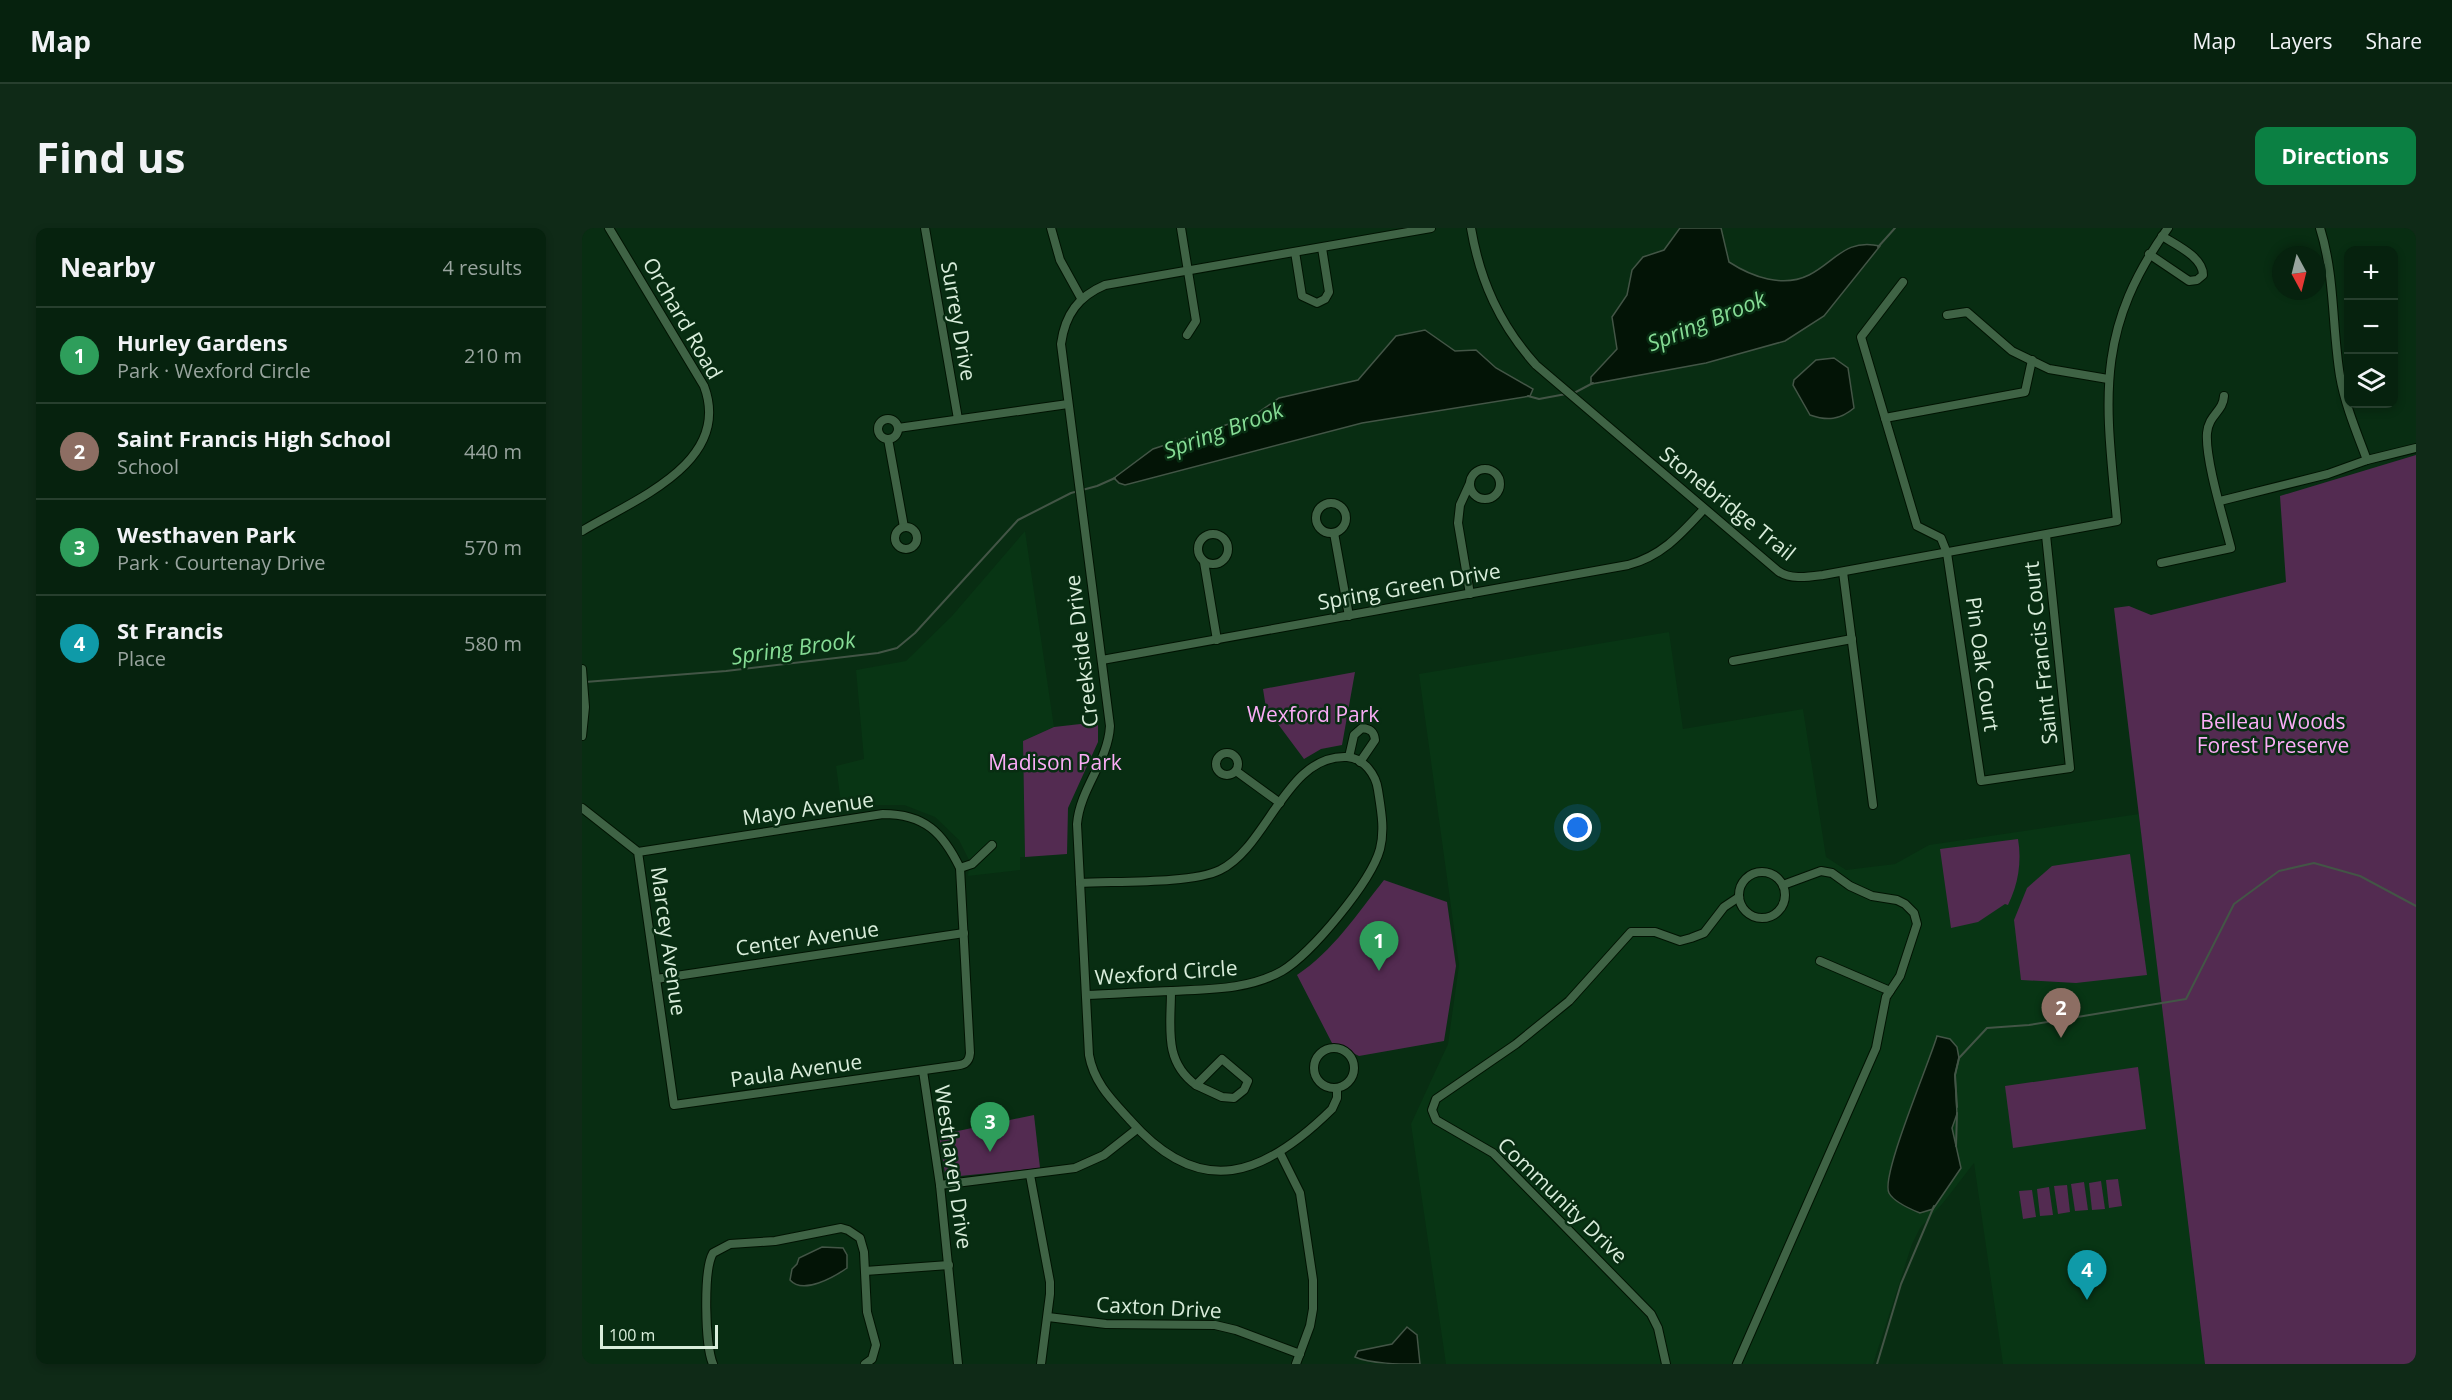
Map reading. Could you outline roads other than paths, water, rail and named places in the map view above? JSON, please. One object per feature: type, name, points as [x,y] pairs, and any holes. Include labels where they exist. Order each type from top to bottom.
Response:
[{"type":"street","name":"Orchard Road","points":[[582,531],[676,475],[694,456],[706,431],[709,408],[704,386],[609,228]]},
{"type":"street","name":"Surrey Drive","points":[[925,228],[958,419]]},
{"type":"street","points":[[1051,228],[1060,260],[1081,298],[1097,288],[1116,282],[1431,228]]},
{"type":"street","points":[[1181,228],[1196,321],[1187,335]]},
{"type":"street","name":"Stonebridge Trail","points":[[1471,228],[1479,266],[1497,311],[1524,351],[1554,381],[1784,575],[1812,577],[1843,572],[2117,521],[2107,415],[2108,380]]},
{"type":"street","points":[[1947,315],[1966,312],[2012,351],[2049,369],[2108,380],[2115,337],[2132,285],[2149,254],[2168,228]]},
{"type":"street","points":[[2320,228],[2326,256],[2340,377],[2367,460]]},
{"type":"street","points":[[2149,254],[2189,281],[2197,280],[2203,275],[2203,267],[2196,259],[2162,236]]},
{"type":"street","points":[[1295,252],[1302,296],[1317,303],[1329,292],[1322,248]]},
{"type":"street","points":[[1903,282],[1861,337],[1917,526],[1941,538],[1947,553]]},
{"type":"street","name":"Creekside Drive","points":[[1081,298],[1067,321],[1061,344],[1110,734],[1104,754],[1079,810],[1077,824],[1089,1055],[1093,1073],[1104,1092],[1137,1129],[1172,1158],[1204,1170],[1219,1171],[1246,1168],[1280,1153],[1332,1109],[1337,1098],[1337,1088]]},
{"type":"street","points":[[1885,418],[2025,392],[2032,360]]},
{"type":"street","points":[[2161,563],[2231,548],[2209,456],[2207,437],[2211,417],[2221,408],[2224,396]]},
{"type":"street","points":[[898,428],[1068,404]]},
{"type":"street","points":[[898,428],[891,419],[880,422],[879,433],[888,439],[904,527]]},
{"type":"street","points":[[888,439],[895,435],[898,428]]},
{"type":"street","points":[[2220,501],[2328,474],[2367,460],[2416,448]]},
{"type":"street","points":[[1470,483],[1460,504],[1458,523],[1470,594]]},
{"type":"street","name":"Spring Green Drive","points":[[1102,660],[1639,562],[1666,548],[1704,509]]},
{"type":"street","points":[[1334,533],[1349,616]]},
{"type":"street","name":"Saint Francis Court","points":[[1981,781],[2070,768],[2046,535]]},
{"type":"street","name":"Pin Oak Court","points":[[1947,553],[1981,781]]},
{"type":"street","points":[[1204,562],[1217,640]]},
{"type":"street","points":[[1843,572],[1874,805]]},
{"type":"street","points":[[1733,661],[1852,639]]},
{"type":"street","points":[[582,670],[585,693],[582,736]]},
{"type":"street","points":[[1080,883],[1211,874],[1229,865],[1242,853],[1293,786],[1315,765],[1338,757],[1349,757],[1354,735],[1362,728],[1373,731],[1375,740],[1360,762]]},
{"type":"street","name":"Wexford Circle","points":[[1086,995],[1232,988],[1262,980],[1293,964],[1321,938],[1365,878],[1380,848],[1383,824],[1377,784],[1368,768],[1349,757]]},
{"type":"street","points":[[1236,771],[1280,803]]},
{"type":"street","name":"Marcey Avenue","points":[[582,808],[638,852],[674,1105]]},
{"type":"street","name":"Mayo Avenue","points":[[638,852],[893,814],[917,820],[936,830],[949,846],[960,868]]},
{"type":"street","points":[[960,868],[972,864],[992,845]]},
{"type":"street","name":"Westhaven Drive","points":[[958,1364],[940,1185],[923,1071],[963,1065],[970,1053],[960,868]]},
{"type":"street","points":[[1737,1364],[1876,1048],[1887,997],[1900,976],[1917,924],[1914,913],[1905,904],[1897,900],[1872,896],[1850,886],[1832,873],[1821,871],[1783,885],[1784,900],[1776,913],[1768,917],[1753,916],[1746,911],[1739,897]]},
{"type":"street","name":"Community Drive","points":[[1666,1364],[1658,1328],[1651,1314],[1493,1153],[1436,1120],[1432,1110],[1436,1099],[1448,1089],[1516,1044],[1569,1001],[1631,932],[1655,932],[1680,941],[1691,938],[1704,933],[1724,907],[1739,897],[1742,884],[1752,874],[1766,872],[1773,874],[1783,885]]},
{"type":"street","name":"Center Avenue","points":[[656,978],[964,933]]},
{"type":"street","points":[[1820,960],[1890,991]]},
{"type":"street","points":[[1171,991],[1170,1050],[1183,1076],[1196,1085],[1222,1097],[1234,1098],[1244,1090],[1248,1081],[1222,1059],[1196,1085]]},
{"type":"street","name":"Creekside Drive","points":[[1330,1048],[1346,1052],[1354,1065],[1351,1080],[1337,1088],[1322,1085],[1314,1072],[1317,1057],[1330,1048]]},
{"type":"street","name":"Paula Avenue","points":[[674,1105],[923,1071]]},
{"type":"street","points":[[940,1185],[1065,1171],[1086,1164],[1112,1149],[1137,1129]]},
{"type":"street","points":[[1280,1153],[1298,1186],[1303,1204],[1313,1280],[1313,1309],[1296,1364]]},
{"type":"street","points":[[1030,1175],[1050,1282],[1048,1317],[1041,1364]]},
{"type":"street","points":[[713,1364],[707,1333],[709,1266],[710,1259],[718,1249],[730,1244],[775,1241],[841,1228],[860,1238],[864,1252],[867,1312],[876,1345],[872,1359],[865,1364]]},
{"type":"street","points":[[865,1271],[949,1265]]},
{"type":"street","name":"Caxton Drive","points":[[1048,1317],[1106,1324],[1215,1325],[1236,1330],[1300,1354]]},
{"type":"water","points":[[1680,228],[1721,228],[1729,262],[1758,276],[1778,281],[1789,281],[1809,275],[1849,248],[1868,244],[1880,246],[1824,316],[1785,341],[1706,363],[1591,384],[1591,377],[1617,349],[1612,317],[1627,295],[1632,270],[1643,257],[1664,250]]},
{"type":"water","points":[[1425,330],[1455,351],[1476,350],[1496,368],[1533,389],[1530,396],[1362,423],[1125,485],[1114,478],[1153,449],[1253,416],[1279,398],[1358,380],[1396,336]]},
{"type":"water","points":[[1834,358],[1848,368],[1854,408],[1844,415],[1833,418],[1810,415],[1793,385],[1794,380],[1816,360]]},
{"type":"water","points":[[1937,1036],[1950,1039],[1957,1047],[1959,1058],[1955,1075],[1957,1114],[1952,1128],[1961,1168],[1933,1209],[1920,1213],[1895,1199],[1889,1193],[1888,1183],[1898,1143]]},
{"type":"water","points":[[822,1247],[843,1248],[847,1255],[847,1268],[827,1280],[810,1285],[803,1286],[790,1280],[792,1269],[799,1258]]},
{"type":"water","points":[[1407,1327],[1417,1335],[1420,1364],[1395,1364],[1355,1357],[1358,1351],[1392,1344]]},
{"type":"waterway","name":"Spring Brook","points":[[1878,247],[1895,228]]},
{"type":"waterway","name":"Spring Brook","points":[[1574,393],[1593,383]]},
{"type":"waterway","name":"Spring Brook","points":[[1528,396],[1539,399],[1566,394]]},
{"type":"waterway","name":"Spring Brook","points":[[585,682],[726,671],[878,653],[897,648],[915,633],[1018,520],[1071,493],[1115,478]]},
{"type":"waterway","points":[[1957,1107],[1955,1075],[1959,1058],[1987,1028],[2029,1025],[2186,999],[2234,904],[2279,871],[2314,863],[2360,876],[2416,906]]},
{"type":"waterway","points":[[1956,1146],[1957,1113]]},
{"type":"waterway","points":[[1877,1364],[1901,1284],[1934,1206]]},
{"type":"place","name":"Hurley Gardens","points":[[1379,971]]},
{"type":"place","name":"Saint Francis High School","points":[[2061,1038]]},
{"type":"place","name":"Westhaven Park","points":[[990,1152]]},
{"type":"place","name":"St Francis","points":[[2087,1300]]},
{"type":"park label","name":"Wexford Park","points":[[1313,714]]},
{"type":"park label","name":"Belleau Woods Forest Preserve","points":[[2273,733]]},
{"type":"park label","name":"Madison Park","points":[[1055,762]]}]
